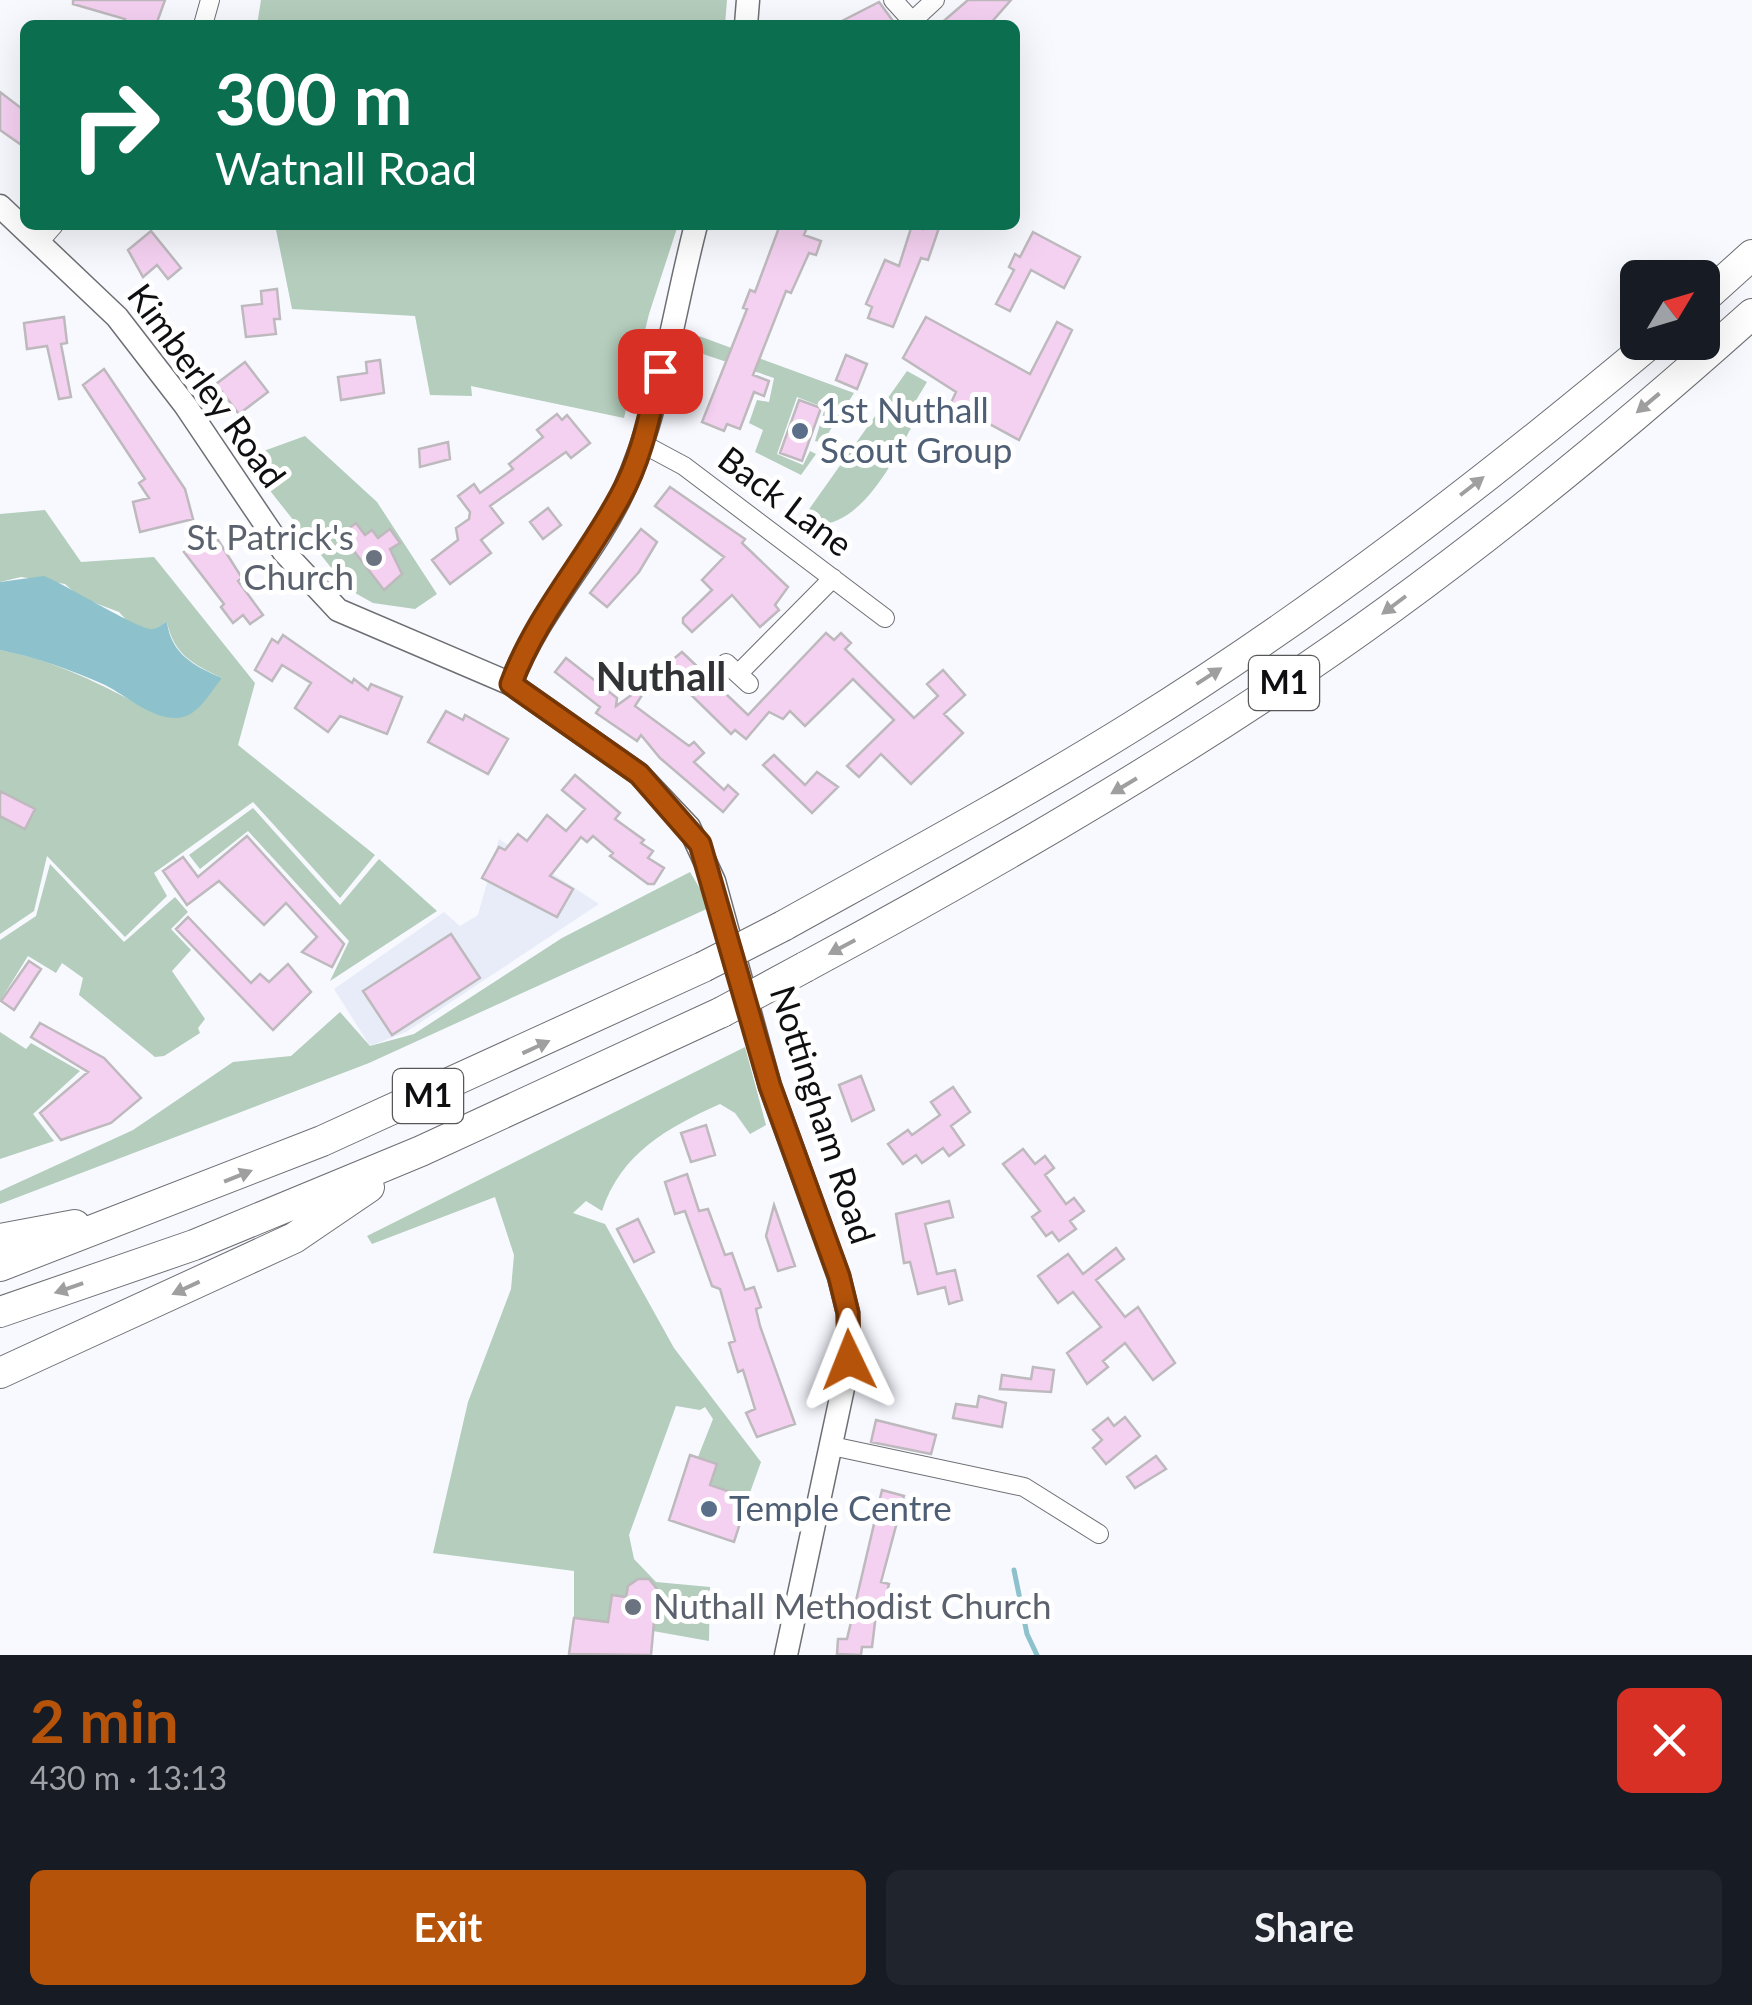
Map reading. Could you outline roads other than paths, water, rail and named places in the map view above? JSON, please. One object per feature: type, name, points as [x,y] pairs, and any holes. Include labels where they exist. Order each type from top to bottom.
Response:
[{"type":"highway","points":[[1720,284],[1752,255]]},
{"type":"highway","name":"M1","points":[[0,1312],[194,1245],[420,1151],[722,1012],[977,874],[1271,692],[1509,517],[1752,314]]},
{"type":"highway","name":"M1","points":[[0,1266],[147,1212],[450,1086],[784,926],[1133,726],[1242,654],[1345,584],[1629,360]]},
{"type":"highway","points":[[0,1374],[294,1238],[420,1151]]},
{"type":"highway","name":"M1","points":[[0,1239],[147,1212]]},
{"type":"main road","points":[[511,684],[545,611],[621,496],[643,444],[695,230]]},
{"type":"main road","name":"Kimberley Road","points":[[47,233],[141,346],[242,496],[314,587],[359,621],[511,684]]},
{"type":"main road","name":"Nottingham Road","points":[[511,684],[639,774],[700,844],[770,1086],[839,1276],[848,1313],[849,1360],[786,1655]]},
{"type":"street","points":[[914,20],[935,0]]},
{"type":"street","name":"Back Lane","points":[[643,444],[684,466],[885,618]]},
{"type":"street","points":[[738,674],[833,578]]},
{"type":"street","points":[[832,1446],[1024,1486],[1099,1534]]},
{"type":"water","points":[[44,576],[146,628],[167,622],[173,643],[185,658],[222,678],[191,714],[166,717],[80,674],[0,650],[0,582]]},
{"type":"waterway","points":[[1014,1570],[1027,1634],[1037,1655]]},
{"type":"place","name":"1st Nuthall Scout Group","points":[[800,431]]},
{"type":"place","name":"St Patrick's Church","points":[[374,558]]},
{"type":"place","name":"Temple Centre","points":[[709,1509]]},
{"type":"place","name":"Nuthall Methodist Church","points":[[633,1607]]},
{"type":"district","name":"Nuthall","points":[[661,677]]}]
